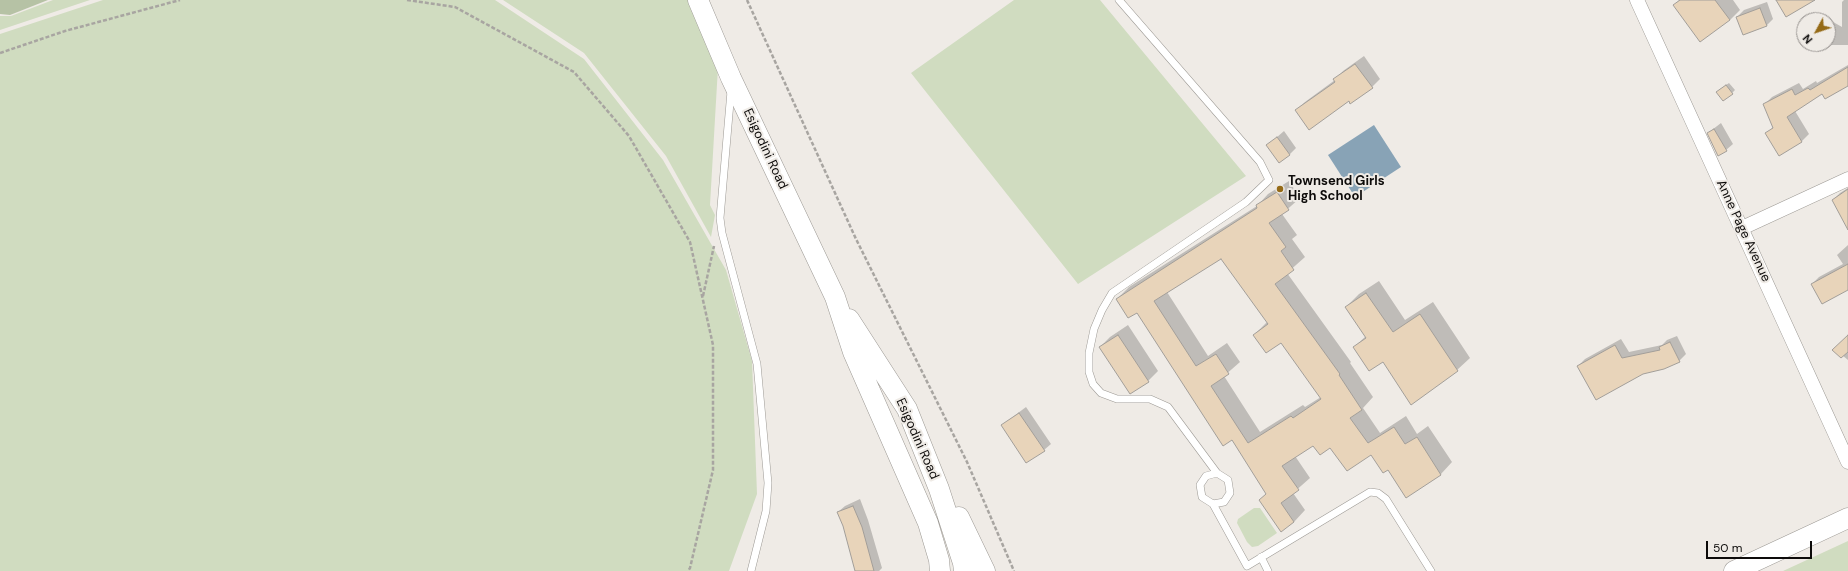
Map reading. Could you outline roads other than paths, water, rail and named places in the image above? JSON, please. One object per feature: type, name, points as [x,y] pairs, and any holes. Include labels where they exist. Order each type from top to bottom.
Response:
[{"type":"main road","name":"Esigodini Road","points":[[698,0],[731,78],[834,297],[852,352],[928,523],[942,567]]},
{"type":"main road","name":"Esigodini Road","points":[[834,297],[907,409],[939,489],[963,563],[964,571]]},
{"type":"main road","points":[[907,409],[984,571]]},
{"type":"main road","points":[[1734,571],[1848,518]]},
{"type":"street","name":"Anne Page Avenue","points":[[1637,0],[1848,462]]},
{"type":"street","points":[[1742,228],[1848,179]]},
{"type":"lane","points":[[1118,0],[1260,162],[1269,180],[1246,202],[1112,294],[1102,310],[1094,329],[1089,353],[1089,372],[1093,384],[1101,393],[1117,399],[1150,400],[1168,407],[1218,473],[1228,480],[1230,493],[1224,502],[1213,504]]},
{"type":"lane","points":[[731,78],[720,218],[722,233],[757,364],[768,483],[766,511],[751,571]]},
{"type":"lane","points":[[1218,473],[1206,476],[1200,485],[1202,498],[1213,504],[1248,569],[1261,557],[1370,492],[1378,493],[1386,499],[1430,571]]},
{"type":"lane","points":[[1261,557],[1268,571]]},
{"type":"water","points":[[1374,125],[1401,167],[1355,197],[1328,155]]},
{"type":"place","name":"Townsend Girls High School","points":[[1280,189]]}]
